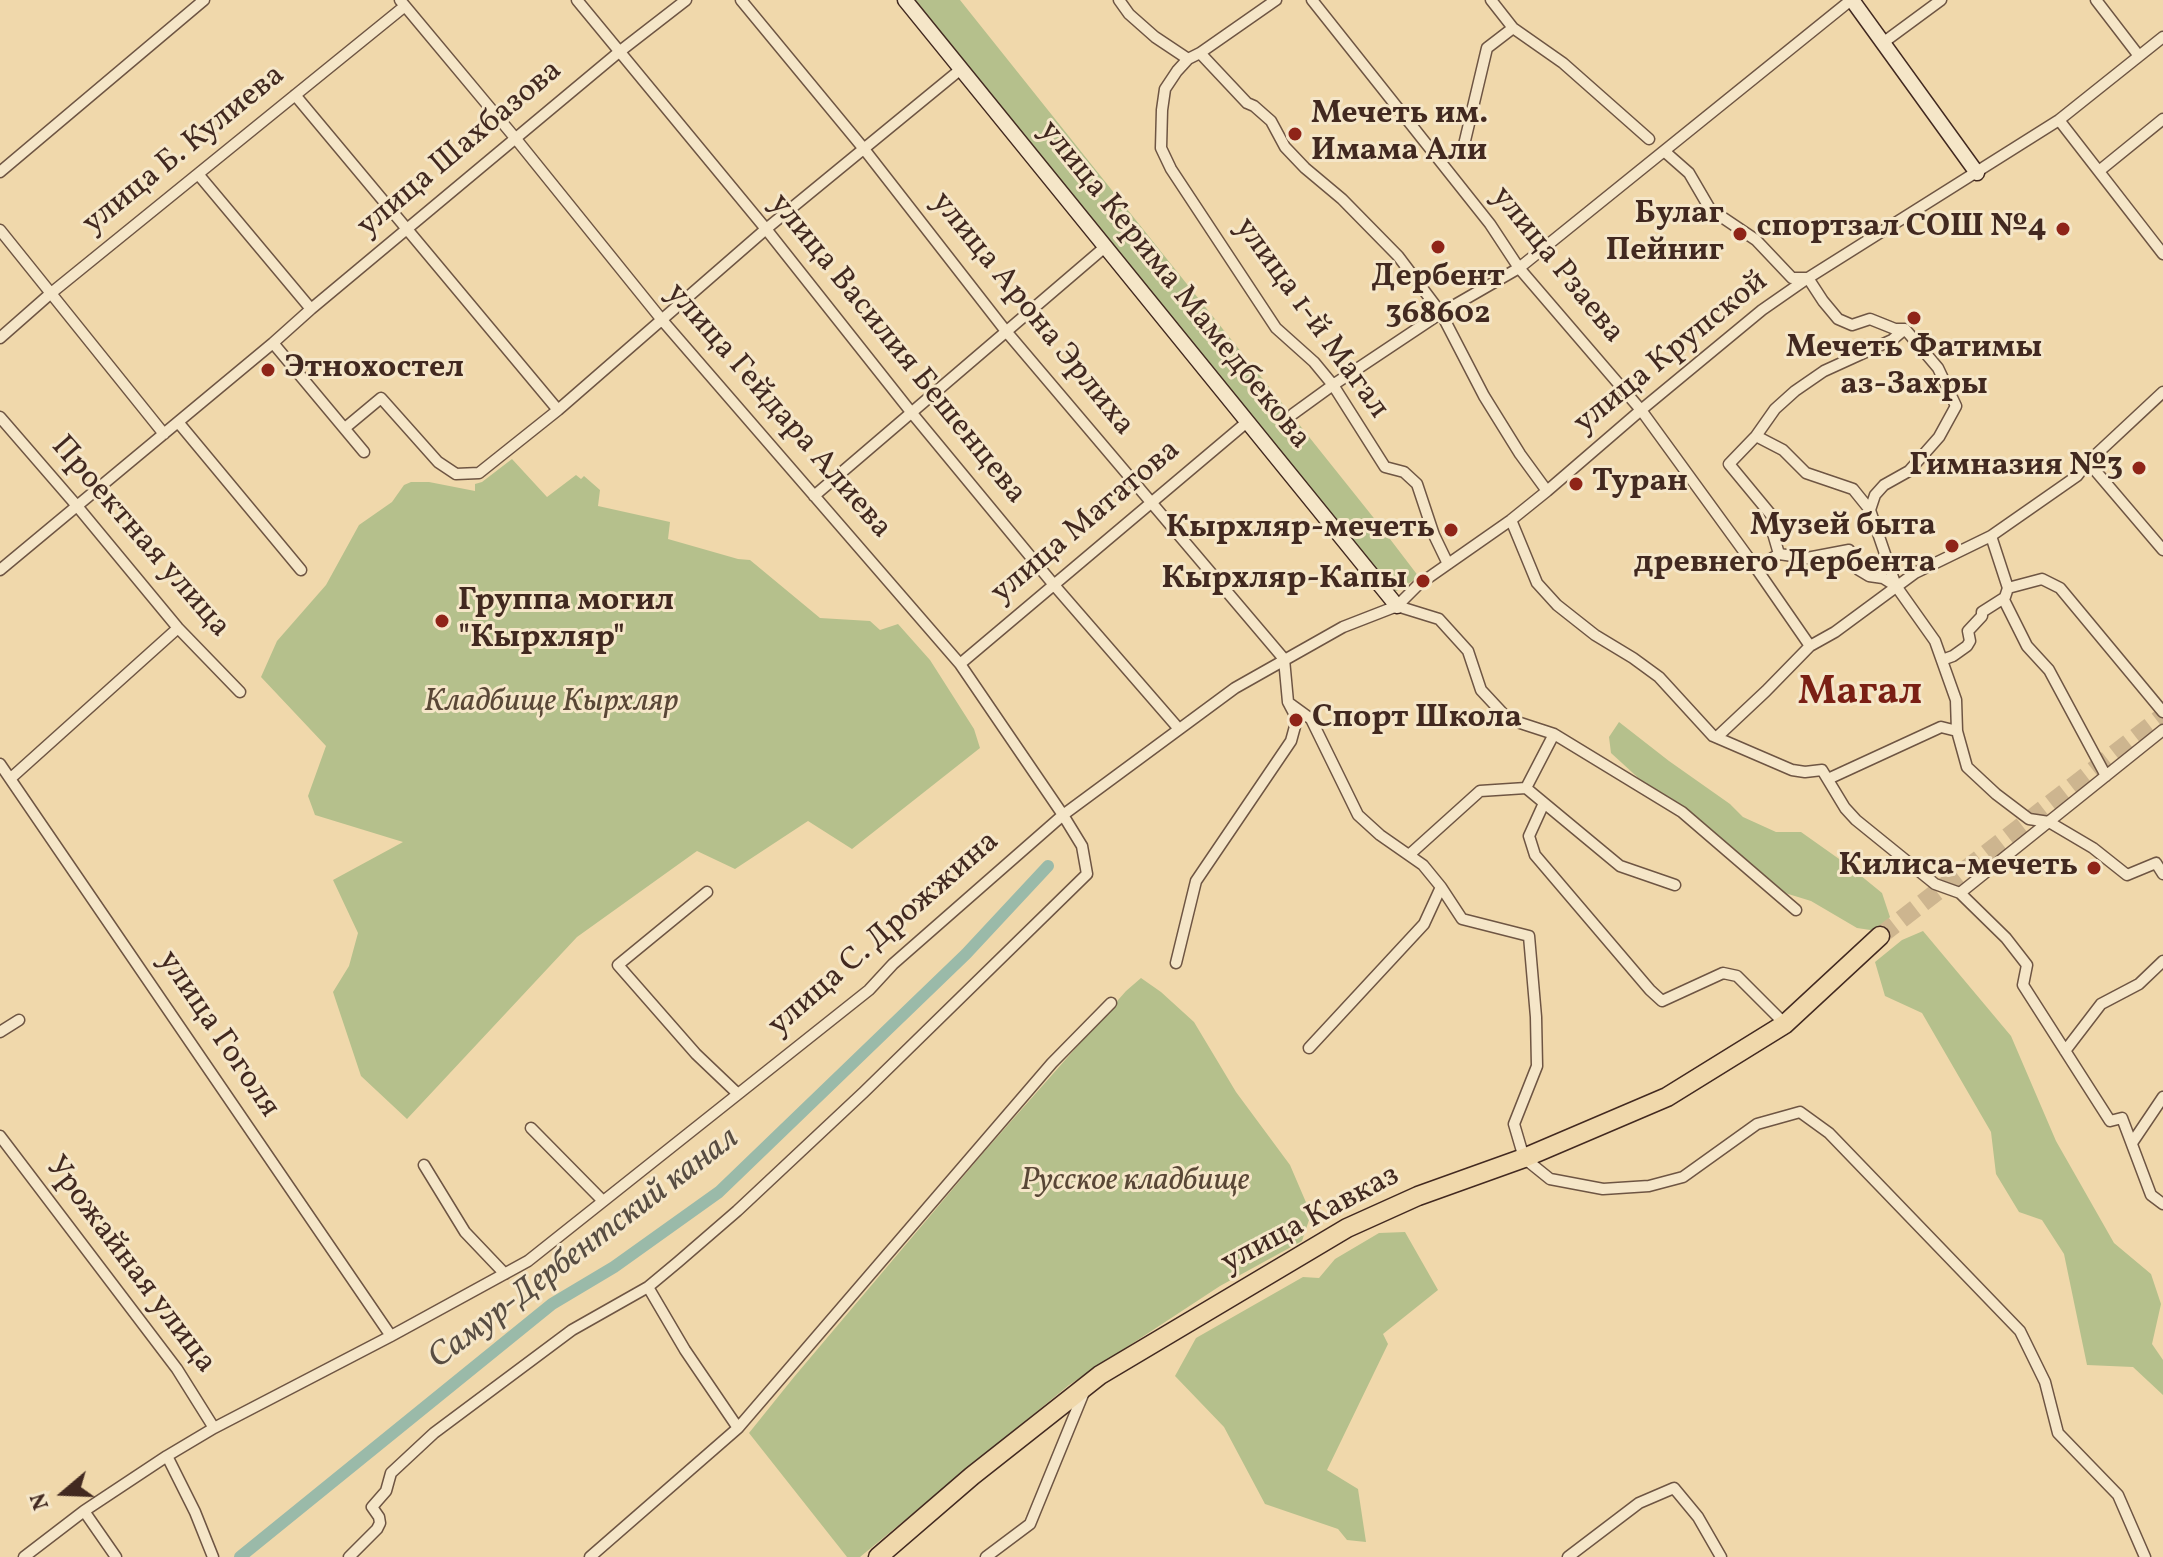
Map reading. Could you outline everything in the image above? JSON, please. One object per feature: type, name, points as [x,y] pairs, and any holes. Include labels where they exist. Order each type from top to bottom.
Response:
[{"type":"highway","name":"улица Кавказ","points":[[878,1557],[972,1476],[1100,1375],[1347,1228],[1418,1196],[1524,1158],[1667,1097],[1785,1024],[1880,936]]},
{"type":"street","points":[[0,172],[204,0]]},
{"type":"street","name":"улица Василия Бешенцева","points":[[577,0],[766,229],[911,412],[1054,585],[1179,729]]},
{"type":"street","name":"улица Шахбазова","points":[[0,570],[407,228],[686,0]]},
{"type":"street","name":"улица Арона Эрлиха","points":[[741,0],[864,149],[1005,330],[1284,659]]},
{"type":"street","name":"улица Керима Мамедбекова","points":[[905,0],[1397,606]]},
{"type":"street","points":[[1119,0],[1129,14],[1155,37],[1188,59]]},
{"type":"street","name":"улица 1-й Магал","points":[[1276,0],[1188,59],[1165,89],[1161,148],[1171,169],[1276,328],[1314,362],[1333,385],[1385,467],[1404,472],[1417,484],[1434,535],[1448,564]]},
{"type":"street","name":"улица Рзаева","points":[[1312,0],[1490,224],[1519,268],[1641,410],[1810,646]]},
{"type":"street","points":[[1491,0],[1513,28],[1563,63],[1649,139]]},
{"type":"street","points":[[1293,414],[1441,313],[1519,268],[1852,0],[1977,173]]},
{"type":"street","points":[[1884,42],[1941,0]]},
{"type":"street","points":[[2096,0],[2139,56]]},
{"type":"street","name":"улица Б. Кулиева","points":[[0,338],[402,3]]},
{"type":"street","name":"улица Гейдара Алиева","points":[[402,3],[662,320],[960,664],[1082,846],[1087,874],[864,1092],[737,1211],[648,1287]]},
{"type":"street","points":[[1463,149],[1487,48],[1513,28]]},
{"type":"street","name":"улица Крупской","points":[[1418,585],[1511,520],[1762,310],[2059,120],[2163,37]]},
{"type":"street","points":[[1200,53],[1247,103],[1271,121],[1285,147],[1305,168],[1342,199],[1398,256],[1441,313],[1484,396],[1547,491]]},
{"type":"street","points":[[345,428],[381,398],[438,462],[456,474],[479,473],[558,410],[766,229],[961,69]]},
{"type":"street","points":[[295,95],[558,410]]},
{"type":"street","points":[[2099,171],[2163,119]]},
{"type":"street","points":[[2059,120],[2163,254]]},
{"type":"street","points":[[1664,151],[1689,173],[1710,209],[1756,240],[1792,278],[1808,278],[1838,319],[1852,325],[1870,319],[1895,329],[1905,329],[1938,368],[1956,406],[1939,437],[1909,471],[1884,485],[1875,495],[1870,510]]},
{"type":"street","points":[[1442,164],[1453,156]]},
{"type":"street","points":[[198,174],[311,309]]},
{"type":"street","points":[[0,230],[164,434]]},
{"type":"street","points":[[814,496],[1105,247]]},
{"type":"street","points":[[1772,516],[1729,464],[1756,436],[1775,409],[1795,391],[1824,371],[1892,340],[1905,329]]},
{"type":"street","points":[[273,343],[364,452]]},
{"type":"street","points":[[1717,737],[1810,646],[1835,632],[1915,573],[1991,536],[2077,476],[2163,392]]},
{"type":"street","name":"Проектная улица","points":[[0,417],[178,628],[240,692]]},
{"type":"street","points":[[178,422],[301,570]]},
{"type":"street","name":"улица Мататова","points":[[960,664],[1247,422]]},
{"type":"street","points":[[1756,436],[1783,450],[1806,473],[1853,489],[1870,510],[1896,586],[1935,641],[1956,700],[1957,731],[1967,767],[2029,819],[2049,822],[2093,848],[2127,875],[2160,861],[2163,874]]},
{"type":"street","points":[[2088,462],[2163,550]]},
{"type":"street","points":[[1511,520],[1537,583],[1595,635],[1659,677],[1717,737],[1792,770],[1822,770],[1845,808],[1871,834],[1935,884],[1960,893],[2006,938],[2027,965],[2023,985],[2110,1121],[2122,1118],[2151,1195],[2163,1204]]},
{"type":"street","points":[[1772,530],[1779,554]]},
{"type":"street","points":[[1991,536],[2006,593],[2004,600],[2027,646],[2049,670],[2106,776]]},
{"type":"street","points":[[1756,568],[1779,554],[1807,558],[1849,550],[1859,570],[1896,586]]},
{"type":"street","points":[[1942,660],[1967,646],[1970,641],[1968,631],[1982,612],[2006,593],[2042,579],[2060,588],[2163,712]]},
{"type":"street","name":"улица С. Дрожжина","points":[[24,1557],[84,1511],[214,1428],[528,1261],[869,990],[893,964],[1063,815],[1235,688],[1343,627],[1397,606],[1418,585]]},
{"type":"street","points":[[1397,606],[1439,619],[1468,651],[1481,690],[1508,719],[1554,734],[1682,812],[1796,910]]},
{"type":"street","points":[[4,772],[178,628]]},
{"type":"street","points":[[1176,963],[1196,881],[1291,741],[1297,719],[1288,702],[1284,659]]},
{"type":"street","points":[[1288,702],[1311,719],[1358,815],[1380,835],[1423,865],[1462,919],[1529,936],[1537,1066],[1514,1124],[1524,1158],[1550,1179],[1603,1189],[1649,1186],[1683,1177],[1757,1124],[1800,1112],[1829,1133],[2020,1331],[2045,1382],[2058,1433],[2118,1495],[2145,1557]]},
{"type":"street","points":[[1828,779],[1941,727],[1957,731]]},
{"type":"street","points":[[1960,893],[2163,730]]},
{"type":"street","points":[[1526,788],[1554,734]]},
{"type":"street","name":"улица Гоголя","points":[[4,772],[391,1336]]},
{"type":"street","points":[[1409,855],[1480,791],[1526,788],[1620,866],[1675,885]]},
{"type":"street","points":[[1544,803],[1529,836],[1535,855],[1650,990],[1662,1001],[1723,973],[1737,976],[1785,1024]]},
{"type":"street","points":[[1309,1048],[1424,924],[1441,887]]},
{"type":"street","points":[[707,892],[618,965],[696,1054],[738,1094]]},
{"type":"street","points":[[2065,1051],[2101,1004],[2139,984],[2163,961]]},
{"type":"street","points":[[590,1557],[738,1428],[1052,1063],[1111,1003]]},
{"type":"street","points":[[0,1032],[19,1020]]},
{"type":"street","points":[[2132,1143],[2163,1097]]},
{"type":"street","points":[[531,1128],[603,1201]]},
{"type":"street","name":"Урожайная улица","points":[[0,1136],[177,1369],[214,1428]]},
{"type":"street","points":[[424,1165],[465,1232],[505,1274]]},
{"type":"street","points":[[349,1557],[380,1523],[372,1507],[386,1491],[391,1473],[434,1433],[572,1330],[648,1287],[685,1350],[738,1428]]},
{"type":"street","points":[[986,1557],[1030,1524],[1085,1387]]},
{"type":"street","points":[[167,1456],[213,1557]]},
{"type":"street","points":[[1568,1557],[1639,1503],[1674,1488],[1698,1517],[1721,1557]]},
{"type":"street","points":[[84,1511],[116,1557]]},
{"type":"green space","points":[[915,0],[960,0],[1419,577],[1395,592]]},
{"type":"green space","name":"Кладбище Кырхляр","points":[[512,459],[547,497],[576,475],[581,479],[584,476],[600,490],[598,506],[670,522],[668,539],[750,560],[820,618],[870,621],[880,630],[898,624],[930,660],[974,729],[980,748],[852,849],[808,821],[735,869],[697,851],[577,937],[407,1119],[361,1076],[333,992],[349,966],[358,933],[333,880],[403,842],[315,815],[308,796],[326,746],[261,677],[277,641],[326,585],[359,525],[392,502],[404,485],[429,482],[475,491],[475,484]]},
{"type":"green space","points":[[1619,722],[1730,804],[1743,817],[1776,832],[1801,832],[1849,866],[1882,893],[1890,917],[1877,931],[1857,928],[1811,901],[1785,893],[1753,865],[1716,849],[1611,753],[1609,737]]},
{"type":"green space","points":[[1923,931],[2011,1036],[2056,1141],[2114,1243],[2151,1274],[2161,1304],[2152,1344],[2163,1360],[2163,1395],[2133,1367],[2087,1365],[2064,1254],[2042,1220],[2019,1212],[1996,1174],[1991,1132],[1922,1013],[1885,996],[1875,962],[1902,940]]},
{"type":"green space","name":"Русское кладбище","points":[[1141,978],[1194,1022],[1236,1092],[1290,1165],[1311,1214],[1302,1241],[1220,1286],[1069,1385],[860,1557],[847,1557],[749,1433],[984,1152],[1126,991]]},
{"type":"green space","points":[[1405,1232],[1438,1290],[1383,1334],[1388,1344],[1327,1470],[1358,1489],[1366,1542],[1347,1540],[1338,1529],[1265,1504],[1224,1427],[1175,1376],[1196,1338],[1303,1277],[1319,1278],[1335,1259],[1379,1233]]},
{"type":"waterway","name":"Самур-Дербентский канал","points":[[240,1557],[552,1304],[614,1267],[719,1192],[966,954],[1048,866]]},
{"type":"tunnel","points":[[1453,156],[1463,149]]},
{"type":"tunnel","points":[[1880,936],[2163,716]]},
{"type":"place","name":"Мечеть им. Имама Али","points":[[1295,134]]},
{"type":"place","name":"спортзал СОШ №4","points":[[2063,229]]},
{"type":"place","name":"Булаг Пейниг","points":[[1740,234]]},
{"type":"place","name":"Дербент 368602","points":[[1438,247]]},
{"type":"place","name":"Мечеть Фатимы аз-Захры","points":[[1914,318]]},
{"type":"place","name":"Этнохостел","points":[[268,370]]},
{"type":"place","name":"Гимназия №3","points":[[2139,468]]},
{"type":"place","name":"Туран","points":[[1576,484]]},
{"type":"place","name":"Кырхляр-мечеть","points":[[1451,530]]},
{"type":"place","name":"Музей быта древнего Дербента","points":[[1952,546]]},
{"type":"place","name":"Кырхляр-Капы","points":[[1423,581]]},
{"type":"place","name":"Группа могил \"Кырхляр\"","points":[[442,621]]},
{"type":"place","name":"Спорт Школа","points":[[1296,720]]},
{"type":"place","name":"Килиса-мечеть","points":[[2094,868]]},
{"type":"district","name":"Магал","points":[[1860,696]]}]
